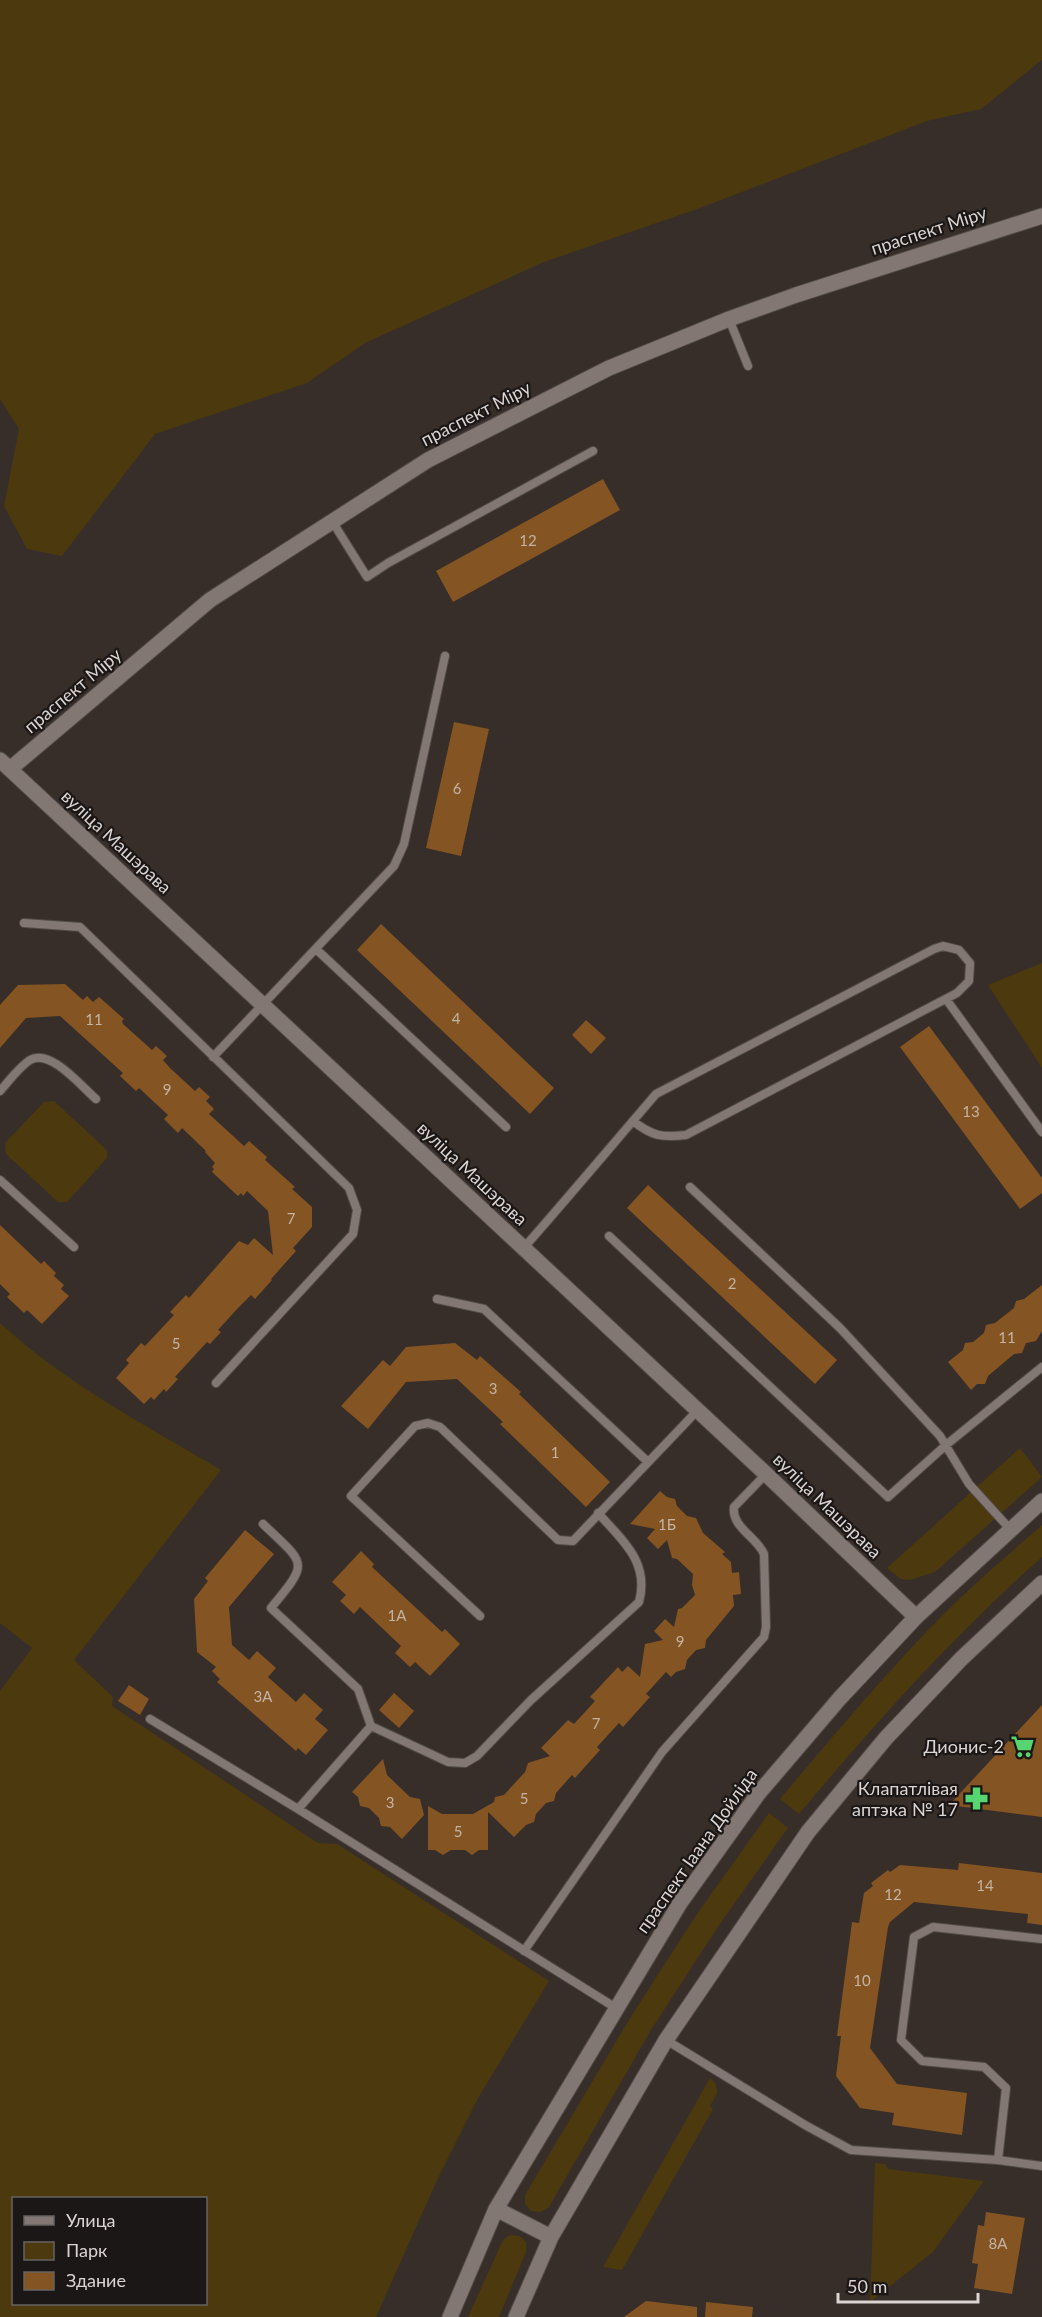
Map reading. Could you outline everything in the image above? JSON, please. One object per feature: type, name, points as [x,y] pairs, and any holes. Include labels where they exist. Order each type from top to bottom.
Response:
[{"type":"street","name":"праспект Міру","points":[[3,770],[210,600],[428,460],[609,368],[729,319],[807,291],[1042,216]]},
{"type":"street","name":"вуліца Машэрава","points":[[3,770],[263,1006],[766,1474],[916,1617]]},
{"type":"street","name":"праспект Іаана Дойліда","points":[[450,2317],[496,2209],[680,1903],[758,1794],[840,1698],[916,1617],[1042,1501]]},
{"type":"street","points":[[516,2317],[551,2237],[666,2040],[808,1832],[886,1738],[961,1659],[1035,1594],[1042,1583]]},
{"type":"street","points":[[496,2209],[551,2237]]},
{"type":"lane","points":[[729,319],[748,366]]},
{"type":"lane","points":[[332,521],[367,577],[388,563],[593,451]]},
{"type":"lane","points":[[213,1057],[394,866],[404,844],[445,656]]},
{"type":"lane","points":[[24,923],[80,927],[349,1188],[357,1210],[353,1234],[216,1383]]},
{"type":"lane","points":[[523,1249],[633,1120],[656,1094],[942,946],[951,946],[966,956],[971,972],[964,988],[686,1135],[666,1138],[647,1131],[633,1120]]},
{"type":"lane","points":[[316,949],[506,1127]]},
{"type":"lane","points":[[946,999],[1042,1132]]},
{"type":"lane","points":[[0,1091],[28,1061],[37,1057],[47,1058],[57,1064],[96,1099]]},
{"type":"lane","points":[[0,1180],[74,1247]]},
{"type":"lane","points":[[690,1187],[840,1328],[940,1436],[969,1484],[1010,1529]]},
{"type":"lane","points":[[609,1236],[888,1497],[946,1445],[1042,1367]]},
{"type":"lane","points":[[437,1299],[484,1309],[648,1462]]},
{"type":"lane","points":[[480,1616],[351,1496],[415,1426],[428,1423],[440,1427],[558,1540],[573,1541],[698,1411]]},
{"type":"lane","points":[[524,1952],[662,1752],[764,1637],[766,1627],[764,1554],[760,1545],[733,1515],[734,1508],[766,1474]]},
{"type":"lane","points":[[263,1524],[294,1553],[300,1564],[297,1578],[271,1608],[358,1689],[371,1726],[448,1762],[465,1763],[477,1756],[531,1700],[639,1602],[641,1594],[639,1564],[634,1554],[598,1513]]},
{"type":"lane","points":[[150,1719],[616,2008]]},
{"type":"lane","points":[[298,1809],[371,1726]]},
{"type":"lane","points":[[998,2160],[1006,2088],[984,2067],[922,2061],[901,2040],[914,1937],[933,1927],[1042,1938]]},
{"type":"lane","points":[[666,2040],[804,2125],[851,2150],[998,2160],[1042,2166]]},
{"type":"green space","points":[[0,0],[1042,0],[1042,60],[981,109],[927,121],[700,208],[544,262],[365,343],[307,383],[155,434],[62,556],[27,549],[4,506],[19,429],[0,399]]},
{"type":"green space","points":[[1042,963],[1042,1068],[988,985]]},
{"type":"green space","points":[[54,1101],[107,1150],[107,1158],[67,1202],[58,1202],[6,1154],[5,1143],[44,1102]]},
{"type":"green space","points":[[0,1323],[25,1345],[78,1384],[221,1470],[74,1660],[113,1697],[112,1706],[318,1843],[337,1844],[549,1981],[478,2098],[438,2178],[376,2317],[0,2317],[0,1691],[32,1648],[0,1623]]},
{"type":"green space","points":[[1020,1448],[1042,1477],[935,1572],[910,1580],[901,1579],[887,1568]]},
{"type":"green space","points":[[1042,1525],[1042,1557],[946,1649],[799,1814],[780,1799],[928,1630],[969,1589]]},
{"type":"green space","points":[[769,1813],[788,1828],[717,1928],[651,2030],[549,2207],[541,2212],[531,2211],[525,2204],[525,2195],[630,2018],[697,1914]]},
{"type":"green space","points":[[710,2078],[716,2084],[717,2093],[710,2106],[713,2109],[622,2270],[603,2267]]},
{"type":"green space","points":[[875,2163],[885,2164],[888,2169],[984,2181],[933,2252],[870,2302]]},
{"type":"green space","points":[[510,2235],[520,2236],[526,2242],[526,2252],[499,2317],[468,2317],[503,2240]]},
{"type":"building","points":[[603,479],[620,510],[453,602],[436,571]]},
{"type":"building","points":[[454,722],[489,729],[461,856],[426,848]]},
{"type":"building","points":[[381,924],[554,1088],[530,1114],[357,950]]},
{"type":"building","points":[[65,984],[83,1000],[87,996],[93,1002],[99,997],[124,1019],[123,1024],[152,1050],[156,1046],[167,1056],[163,1060],[170,1068],[195,1091],[199,1087],[210,1097],[206,1101],[214,1109],[209,1114],[244,1146],[249,1141],[267,1157],[265,1160],[295,1187],[292,1189],[312,1207],[312,1227],[293,1248],[296,1251],[272,1280],[255,1299],[251,1295],[238,1308],[218,1330],[221,1332],[210,1344],[207,1342],[175,1377],[178,1379],[166,1392],[164,1389],[154,1400],[151,1397],[144,1404],[116,1378],[129,1363],[126,1360],[141,1343],[145,1346],[174,1315],[170,1312],[186,1295],[189,1298],[239,1241],[248,1245],[254,1238],[273,1255],[268,1211],[247,1191],[243,1196],[241,1193],[238,1196],[212,1172],[215,1163],[206,1151],[182,1128],[178,1133],[164,1119],[168,1115],[139,1088],[136,1091],[120,1076],[123,1073],[60,1016],[26,1018],[0,1048],[0,1005],[18,985]]},
{"type":"building","points":[[586,1020],[606,1038],[591,1054],[572,1035]]},
{"type":"building","points":[[929,1026],[1042,1178],[1042,1193],[1020,1209],[900,1047]]},
{"type":"building","points":[[648,1185],[837,1360],[815,1384],[627,1208]]},
{"type":"building","points":[[0,1225],[41,1264],[44,1261],[56,1273],[54,1276],[64,1285],[61,1289],[69,1296],[42,1324],[27,1310],[24,1313],[7,1297],[10,1294],[0,1284]]},
{"type":"building","points":[[1042,1285],[1042,1331],[1036,1341],[1026,1343],[1022,1353],[1014,1354],[988,1376],[985,1384],[977,1384],[971,1390],[948,1362],[963,1350],[965,1343],[973,1342],[984,1333],[986,1325],[995,1323],[1014,1308],[1016,1301],[1024,1299]]},
{"type":"building","points":[[455,1343],[477,1360],[480,1356],[521,1392],[519,1394],[610,1482],[586,1507],[500,1424],[503,1422],[457,1379],[406,1382],[368,1429],[341,1406],[383,1360],[390,1366],[406,1347]]},
{"type":"building","points":[[660,1491],[667,1497],[675,1499],[677,1506],[687,1516],[696,1518],[703,1533],[725,1552],[722,1554],[731,1562],[732,1573],[739,1572],[741,1594],[733,1595],[734,1606],[706,1640],[705,1648],[696,1650],[687,1660],[685,1669],[676,1672],[671,1677],[666,1672],[646,1694],[650,1697],[623,1727],[619,1723],[597,1747],[600,1750],[575,1778],[572,1775],[556,1793],[554,1801],[546,1803],[536,1814],[534,1822],[526,1825],[514,1837],[488,1812],[488,1850],[479,1850],[472,1855],[465,1850],[451,1850],[443,1855],[435,1850],[428,1850],[428,1806],[442,1814],[473,1814],[494,1802],[495,1797],[504,1795],[525,1772],[528,1763],[550,1756],[541,1748],[568,1720],[574,1724],[595,1701],[590,1697],[618,1667],[622,1672],[628,1666],[640,1677],[645,1644],[663,1640],[654,1631],[665,1619],[674,1627],[678,1609],[695,1595],[692,1585],[693,1574],[677,1559],[672,1558],[667,1540],[658,1549],[647,1538],[655,1529],[630,1524]]},
{"type":"building","points":[[245,1530],[274,1554],[229,1607],[232,1645],[249,1660],[257,1651],[276,1668],[268,1677],[296,1702],[304,1693],[323,1710],[315,1719],[328,1730],[306,1755],[298,1748],[296,1751],[217,1682],[220,1679],[212,1671],[216,1667],[197,1652],[194,1599],[208,1581],[205,1578]]},
{"type":"building","points":[[361,1551],[374,1564],[372,1567],[442,1632],[445,1629],[460,1644],[430,1676],[415,1662],[410,1667],[395,1653],[401,1646],[360,1607],[354,1614],[340,1601],[346,1595],[332,1582]]},
{"type":"building","points":[[129,1685],[149,1699],[140,1715],[118,1701]]},
{"type":"building","points":[[394,1693],[414,1711],[399,1728],[379,1710]]},
{"type":"building","name":"Дионис-2","points":[[1042,1705],[1042,1817],[949,1805],[964,1789]]},
{"type":"building","points":[[383,1759],[387,1775],[410,1797],[420,1799],[424,1815],[402,1839],[390,1827],[381,1826],[379,1818],[369,1808],[360,1806],[358,1797],[352,1792]]},
{"type":"building","points":[[959,1863],[1042,1873],[1042,1925],[1027,1923],[1028,1914],[914,1902],[890,1922],[888,1927],[870,2048],[897,2084],[967,2093],[962,2135],[892,2125],[894,2113],[860,2108],[836,2076],[841,2036],[837,2036],[852,1922],[859,1923],[864,1893],[873,1886],[871,1883],[888,1870],[890,1872],[900,1865],[958,1870]]},
{"type":"building","points":[[986,2212],[1025,2218],[1012,2294],[974,2288],[978,2264],[972,2263],[978,2225],[984,2226]]},
{"type":"building","points":[[646,2301],[697,2307],[697,2317],[624,2317]]},
{"type":"building","points":[[706,2302],[753,2307],[752,2317],[705,2317]]},
{"type":"place","name":"Дионис-2","points":[[1022,1747]]},
{"type":"place","name":"Клапатлівая аптэка № 17","points":[[976,1799]]}]
